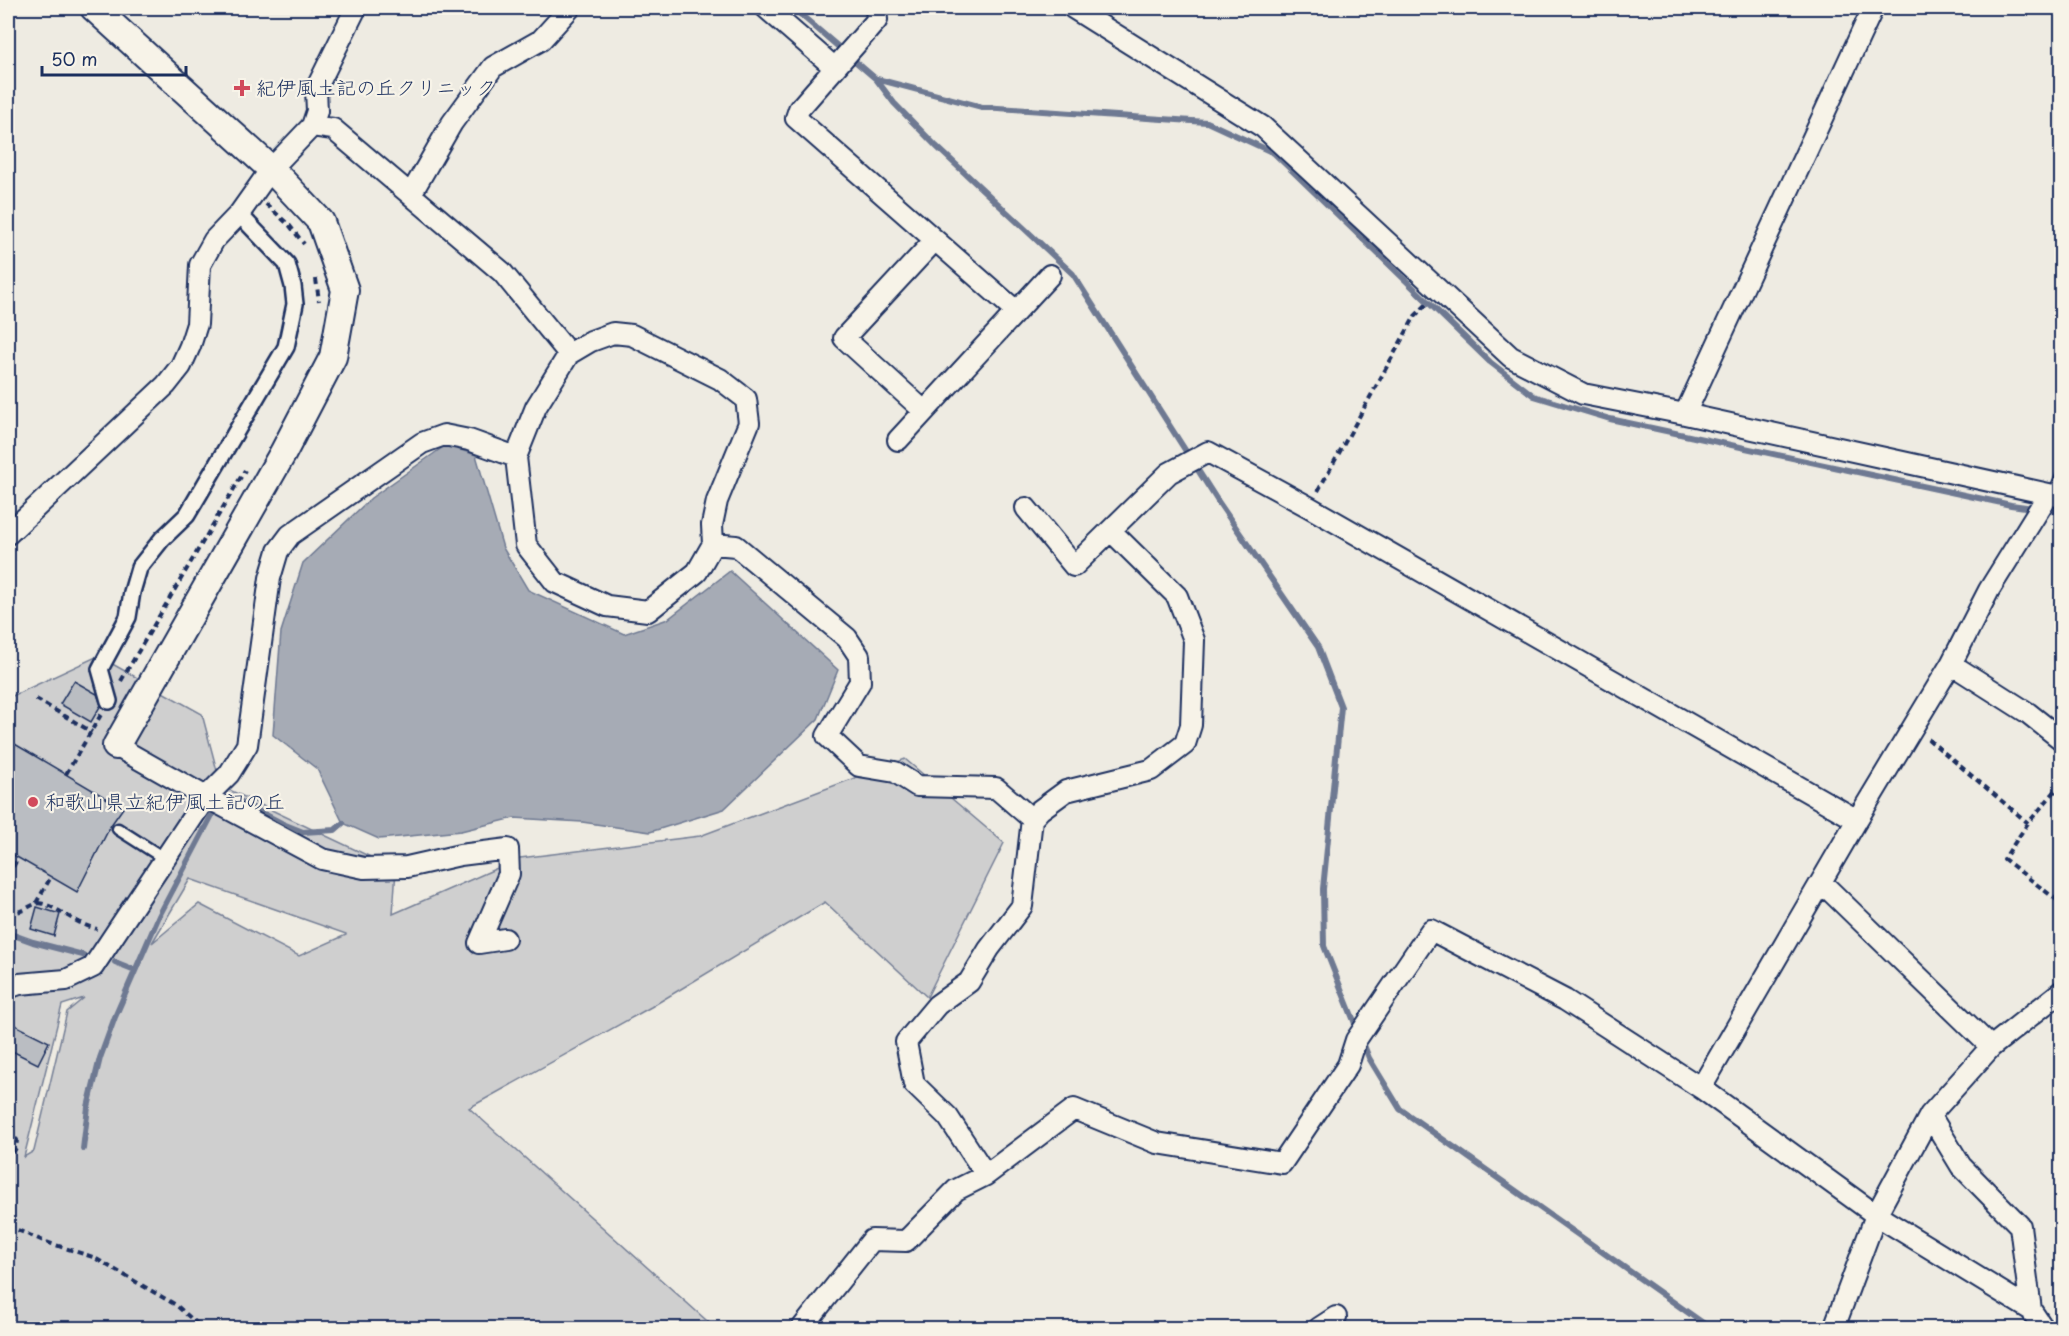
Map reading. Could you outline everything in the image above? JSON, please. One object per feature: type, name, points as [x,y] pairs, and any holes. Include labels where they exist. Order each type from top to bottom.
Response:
[{"type":"street","points":[[94,8],[271,169],[321,222],[345,290],[333,357],[283,453],[116,746],[322,859],[364,868],[407,867],[460,855],[508,849],[508,874],[479,943],[505,939]]},
{"type":"street","points":[[8,534],[166,385],[181,366],[197,324],[200,265],[214,240],[240,214],[271,169],[312,126],[317,111],[316,89],[356,8]]},
{"type":"street","points":[[411,194],[452,123],[493,67],[541,40],[570,8]]},
{"type":"street","points":[[766,8],[835,68]]},
{"type":"street","points":[[876,8],[877,20],[799,109],[796,118],[1016,311]]},
{"type":"street","points":[[1073,8],[1263,127],[1511,357],[1583,394],[1685,414],[2054,496],[1989,590],[1951,664],[1701,1088]]},
{"type":"street","points":[[1685,414],[1873,8]]},
{"type":"street","points":[[312,126],[333,129],[502,272],[569,354]]},
{"type":"street","points":[[109,701],[100,669],[128,617],[139,568],[162,539],[187,515],[286,347],[295,304],[293,286],[286,264],[240,214]]},
{"type":"street","points":[[924,411],[844,338],[935,240]]},
{"type":"street","points":[[898,440],[1050,275]]},
{"type":"street","points":[[613,333],[632,335],[720,379],[746,399],[749,423],[717,501],[712,525],[713,544],[697,572],[648,611],[606,606],[555,582],[526,545],[516,457],[536,407],[569,354],[591,341],[613,333]]},
{"type":"street","points":[[8,988],[19,984],[66,980],[93,967],[206,797],[229,774],[247,746],[270,578],[278,551],[290,535],[422,443],[444,435],[469,440],[516,457]]},
{"type":"street","points":[[1026,508],[1074,566],[1169,473],[1208,452],[1309,507],[1857,820]]},
{"type":"street","points":[[986,1175],[948,1117],[914,1084],[906,1042],[937,1005],[969,982],[989,949],[1022,906],[1032,819],[1040,810],[1066,791],[1151,770],[1185,744],[1191,725],[1194,640],[1177,596],[1111,531]]},
{"type":"street","points":[[713,544],[736,546],[847,638],[859,656],[861,682],[827,736],[859,766],[895,772],[917,786],[996,788],[1032,819]]},
{"type":"street","points":[[1951,664],[2028,714],[2061,740]]},
{"type":"street","points":[[1821,882],[1991,1047]]},
{"type":"street","points":[[802,1329],[872,1240],[906,1240],[956,1190],[986,1175],[1074,1109],[1157,1143],[1282,1163],[1348,1065],[1356,1040],[1431,930],[1565,999],[1701,1088],[1876,1215],[2031,1310]]},
{"type":"street","points":[[1834,1329],[1876,1215],[1930,1115],[1991,1047],[2061,991]]},
{"type":"street","points":[[1930,1115],[1961,1166],[2020,1226],[2031,1310],[2043,1329]]},
{"type":"street","points":[[1320,1329],[1336,1317]]},
{"type":"lane","points":[[2054,496],[2061,476]]},
{"type":"lane","points":[[118,829],[165,859]]},
{"type":"path","points":[[1309,507],[1415,316]]},
{"type":"path","points":[[36,699],[116,746]]},
{"type":"path","points":[[1913,727],[2028,823]]},
{"type":"path","points":[[2061,783],[2028,823],[2004,860],[2061,904]]},
{"type":"path","points":[[8,876],[18,858]]},
{"type":"path","points":[[8,911],[22,912],[36,903],[51,877]]},
{"type":"path","points":[[36,903],[54,909],[88,927],[108,931],[117,930]]},
{"type":"path","points":[[8,1131],[17,1140],[16,1148],[8,1160]]},
{"type":"path","points":[[8,1226],[46,1242],[93,1257],[176,1305],[202,1329]]},
{"type":"shaded area","points":[[446,445],[476,455],[503,548],[528,590],[624,634],[668,619],[730,571],[838,670],[818,719],[724,809],[650,832],[582,822],[514,818],[461,831],[379,839],[343,823],[317,769],[273,735],[281,632],[303,563],[371,498]]},
{"type":"shaded area","points":[[98,656],[202,714],[221,786],[396,869],[393,914],[520,858],[700,836],[905,759],[1004,843],[927,997],[825,902],[651,1007],[469,1108],[715,1328],[8,1328],[8,698]],"holes":[[[190,879],[346,934],[346,935],[299,956],[199,904],[152,943]],[[84,998],[67,1012],[34,1151],[24,1157],[62,1005]]]},
{"type":"building","points":[[74,681],[97,694],[101,705],[91,722],[60,704]]},
{"type":"building","points":[[8,740],[123,808],[111,825],[77,892],[8,852]]},
{"type":"building","points":[[37,907],[60,914],[54,936],[31,929]]},
{"type":"building","points":[[13,1024],[49,1042],[38,1064],[8,1049],[8,1035]]},
{"type":"waterway","points":[[793,8],[876,79],[894,103],[936,146],[1073,274],[1217,500],[1318,647],[1341,707],[1323,889],[1324,946],[1358,1031]]},
{"type":"waterway","points":[[877,79],[982,107],[1207,122],[1274,153],[1490,362],[1534,396],[1610,419],[2011,505],[2062,512]]},
{"type":"waterway","points":[[232,797],[303,832],[335,830],[343,823]]},
{"type":"waterway","points":[[83,1149],[88,1107],[100,1058],[115,1017],[159,916],[212,815]]},
{"type":"waterway","points":[[8,933],[83,955]]},
{"type":"waterway","points":[[115,962],[135,970]]},
{"type":"waterway","points":[[1362,1040],[1369,1058],[1400,1109],[1710,1328]]},
{"type":"place","name":"紀伊風土記の丘クリニック","points":[[242,88]]},
{"type":"place","name":"和歌山県立紀伊風土記の丘","points":[[33,802]]}]
